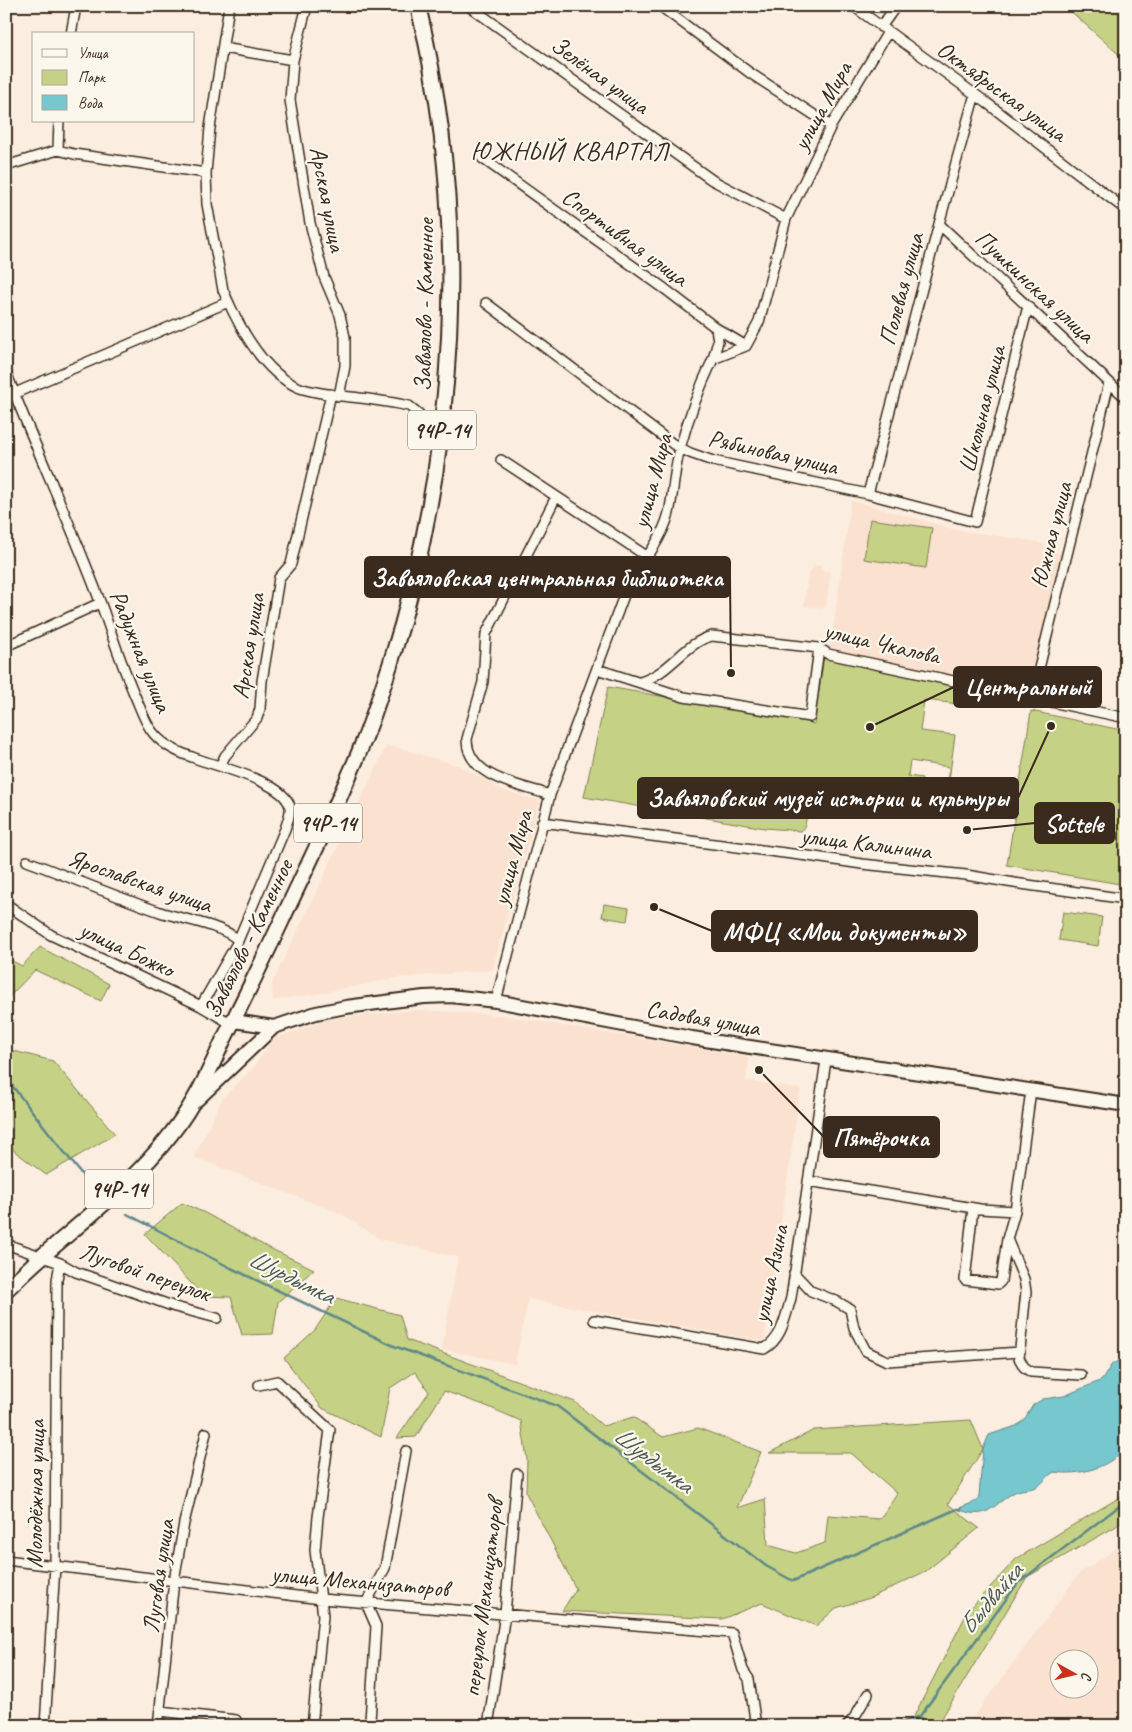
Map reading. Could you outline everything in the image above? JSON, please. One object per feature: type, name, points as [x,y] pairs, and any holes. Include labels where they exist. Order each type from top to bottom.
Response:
[{"type":"main road","name":"Завьялово - Каменное","points":[[6,1290],[118,1191],[150,1159],[192,1105],[334,810],[363,743],[405,618],[426,533],[443,424],[448,373],[451,270],[448,208],[440,123],[433,76],[418,6]]},
{"type":"street","points":[[71,32],[76,6]]},
{"type":"street","points":[[229,6],[210,128],[206,173],[208,212],[223,290],[228,302],[244,332],[266,364],[277,374],[300,388],[409,406],[419,414]]},
{"type":"street","name":"Арская улица","points":[[220,766],[225,756],[257,718],[279,578],[291,564],[335,395],[345,366],[345,336],[340,315],[324,277],[310,223],[290,100],[293,60],[307,6]]},
{"type":"street","name":"Зелёная улица","points":[[469,6],[712,180],[786,219]]},
{"type":"street","points":[[660,6],[750,73],[831,126]]},
{"type":"street","name":"Октябрьская улица","points":[[853,6],[976,94],[1126,210]]},
{"type":"street","name":"улица Мира","points":[[746,346],[759,322],[786,219],[831,126],[885,30],[896,6]]},
{"type":"street","points":[[223,48],[293,60]]},
{"type":"street","name":"Полевая улица","points":[[868,494],[939,224],[976,94]]},
{"type":"street","points":[[58,150],[59,122]]},
{"type":"street","points":[[6,166],[58,150],[206,173]]},
{"type":"street","name":"Спортивная улица","points":[[482,158],[716,328],[746,346]]},
{"type":"street","name":"Пушкинская улица","points":[[939,224],[1126,398]]},
{"type":"street","points":[[10,396],[228,302]]},
{"type":"street","name":"Рябиновая улица","points":[[486,304],[673,444],[690,453],[713,461],[868,494],[975,522]]},
{"type":"street","name":"Школьная улица","points":[[975,522],[1028,306]]},
{"type":"street","name":"улица Мира","points":[[496,1001],[550,795],[630,579],[648,557],[660,537],[668,514],[680,447],[697,393],[714,359],[718,341],[716,328]]},
{"type":"street","points":[[714,359],[746,346]]},
{"type":"street","name":"Радужная улица","points":[[6,372],[10,396],[100,603],[122,666],[151,731],[176,750],[264,783],[277,790],[285,797],[290,807],[290,815],[285,829],[238,940],[200,1006]]},
{"type":"street","name":"Южная улица","points":[[1032,697],[1109,383]]},
{"type":"street","points":[[501,460],[648,557]]},
{"type":"street","points":[[550,795],[511,783],[480,768],[470,756],[467,748],[467,739],[483,682],[486,634],[556,496]]},
{"type":"street","points":[[6,646],[100,603]]},
{"type":"street","name":"улица Чкалова","points":[[640,682],[651,679],[664,670],[696,642],[712,636],[819,648],[828,654],[1126,718]]},
{"type":"street","points":[[597,669],[684,697],[810,717],[819,648]]},
{"type":"street","name":"улица Калинина","points":[[542,822],[862,864],[966,875],[1126,898]]},
{"type":"street","name":"Ярославская улица","points":[[27,861],[155,910],[219,930],[234,936],[238,940]]},
{"type":"street","name":"улица Божко","points":[[6,904],[51,935],[200,1006],[225,1020],[234,1021]]},
{"type":"street","name":"Садовая улица","points":[[274,1026],[316,1013],[346,1007],[394,1000],[450,996],[496,1001],[692,1038],[826,1060],[1126,1105]]},
{"type":"street","points":[[234,1021],[274,1026]]},
{"type":"street","points":[[192,1105],[274,1026]]},
{"type":"street","name":"улица Азина","points":[[594,1320],[764,1349],[772,1345],[781,1330],[791,1298],[826,1060]]},
{"type":"street","points":[[973,1208],[965,1280],[998,1284],[1001,1281],[1007,1239],[1015,1212],[1032,1090]]},
{"type":"street","points":[[808,1181],[973,1208],[1015,1212]]},
{"type":"street","points":[[1007,1239],[1024,1279],[1026,1292],[1019,1358],[1024,1367],[1031,1372],[1082,1375]]},
{"type":"street","name":"Луговой переулок","points":[[6,1244],[60,1262],[76,1272],[97,1280],[175,1307],[217,1318]]},
{"type":"street","name":"Молодёжная улица","points":[[45,1726],[55,1566],[57,1280],[60,1262]]},
{"type":"street","points":[[794,1273],[811,1291],[850,1309],[854,1328],[866,1351],[887,1361],[1020,1352]]},
{"type":"street","points":[[259,1385],[277,1381],[330,1430],[315,1550],[323,1616],[312,1726]]},
{"type":"street","name":"Луговая улица","points":[[158,1726],[174,1581],[184,1523],[206,1434]]},
{"type":"street","points":[[370,1721],[376,1626],[366,1603],[384,1568],[406,1451]]},
{"type":"street","name":"переулок Механизаторов","points":[[488,1726],[505,1614],[517,1474]]},
{"type":"street","name":"улица Механизаторов","points":[[6,1560],[321,1599],[732,1633],[743,1670],[749,1679],[756,1726]]},
{"type":"street","points":[[847,1726],[868,1694]]},
{"type":"street","points":[[160,1711],[236,1720]]},
{"type":"shaded area","points":[[851,501],[957,530],[1038,542],[1061,554],[1028,690],[830,651]]},
{"type":"shaded area","points":[[813,565],[821,566],[821,570],[828,571],[830,574],[826,606],[823,608],[804,606],[809,572],[813,569]]},
{"type":"shaded area","points":[[387,745],[460,766],[502,790],[540,801],[492,970],[394,978],[317,994],[273,1000],[272,985],[274,980]]},
{"type":"shaded area","points":[[416,1010],[499,1015],[749,1057],[746,1081],[800,1089],[764,1341],[528,1299],[515,1364],[442,1349],[458,1257],[380,1239],[342,1214],[194,1157],[222,1099],[252,1069],[274,1039],[330,1019]]},
{"type":"shaded area","points":[[1126,1542],[1126,1726],[967,1726],[1079,1574]]},
{"type":"green space","points":[[1065,6],[1126,6],[1126,61]]},
{"type":"green space","points":[[870,519],[932,528],[926,568],[864,559]]},
{"type":"green space","points":[[824,656],[961,685],[959,704],[924,700],[920,731],[955,735],[948,788],[936,786],[937,780],[947,781],[949,767],[910,761],[908,776],[922,778],[921,784],[901,781],[899,793],[841,786],[839,798],[812,790],[805,825],[801,831],[765,828],[584,797],[608,687],[814,724]]},
{"type":"green space","points":[[1031,711],[1126,731],[1126,885],[1007,865]]},
{"type":"green space","points":[[604,904],[629,908],[627,921],[602,917]]},
{"type":"green space","points":[[1063,912],[1102,917],[1098,946],[1059,940]]},
{"type":"green space","points":[[40,947],[109,984],[101,1001],[35,970],[8,998],[6,997],[6,958],[22,966]]},
{"type":"green space","points":[[6,1049],[53,1061],[115,1134],[46,1175],[13,1150],[6,1138]]},
{"type":"green space","points":[[182,1203],[314,1269],[278,1302],[273,1334],[242,1335],[231,1297],[203,1296],[145,1234]]},
{"type":"green space","points":[[336,1298],[400,1315],[407,1340],[575,1402],[603,1426],[633,1417],[663,1437],[698,1428],[761,1452],[737,1508],[765,1499],[768,1545],[796,1553],[825,1543],[828,1515],[880,1519],[897,1493],[851,1453],[769,1453],[814,1430],[971,1420],[983,1449],[948,1504],[979,1528],[926,1571],[870,1598],[836,1608],[816,1626],[762,1603],[722,1619],[562,1611],[576,1589],[526,1493],[527,1459],[521,1421],[444,1391],[416,1437],[397,1438],[429,1392],[415,1372],[390,1388],[381,1437],[322,1408],[284,1358],[315,1330]]},
{"type":"green space","points":[[1126,1491],[1126,1517],[1115,1527],[1027,1577],[937,1726],[911,1726],[910,1724],[968,1611],[1016,1559],[1122,1496]]},
{"type":"water","points":[[1126,1358],[1126,1448],[1119,1455],[1093,1469],[1074,1473],[1054,1472],[1036,1487],[1016,1491],[988,1511],[982,1513],[976,1514],[957,1509],[977,1501],[983,1449],[989,1435],[1016,1426],[1024,1420],[1033,1405],[1043,1399],[1064,1396],[1102,1380],[1112,1364]]},
{"type":"waterway","name":"Шурдымка","points":[[6,1078],[91,1186]]},
{"type":"waterway","name":"Шурдымка","points":[[127,1214],[231,1268],[394,1346],[557,1406],[766,1566],[793,1581],[957,1509],[961,1509]]},
{"type":"waterway","name":"Быдвайка","points":[[893,1726],[920,1716],[1018,1583],[1126,1501]]},
{"type":"waterway","points":[[920,1716],[923,1726]]},
{"type":"place","name":"Завьяловская центральная библиотека","points":[[731,673]]},
{"type":"place","name":"Завьяловский музей истории и культуры","points":[[1051,726]]},
{"type":"place","name":"Центральный","points":[[870,727]]},
{"type":"place","name":"Sottele","points":[[967,830]]},
{"type":"place","name":"МФЦ «Мои документы»","points":[[654,907]]},
{"type":"place","name":"Пятёрочка","points":[[759,1070]]},
{"type":"district","name":"ЮЖНЫЙ КВАРТАЛ","points":[[570,151]]}]
